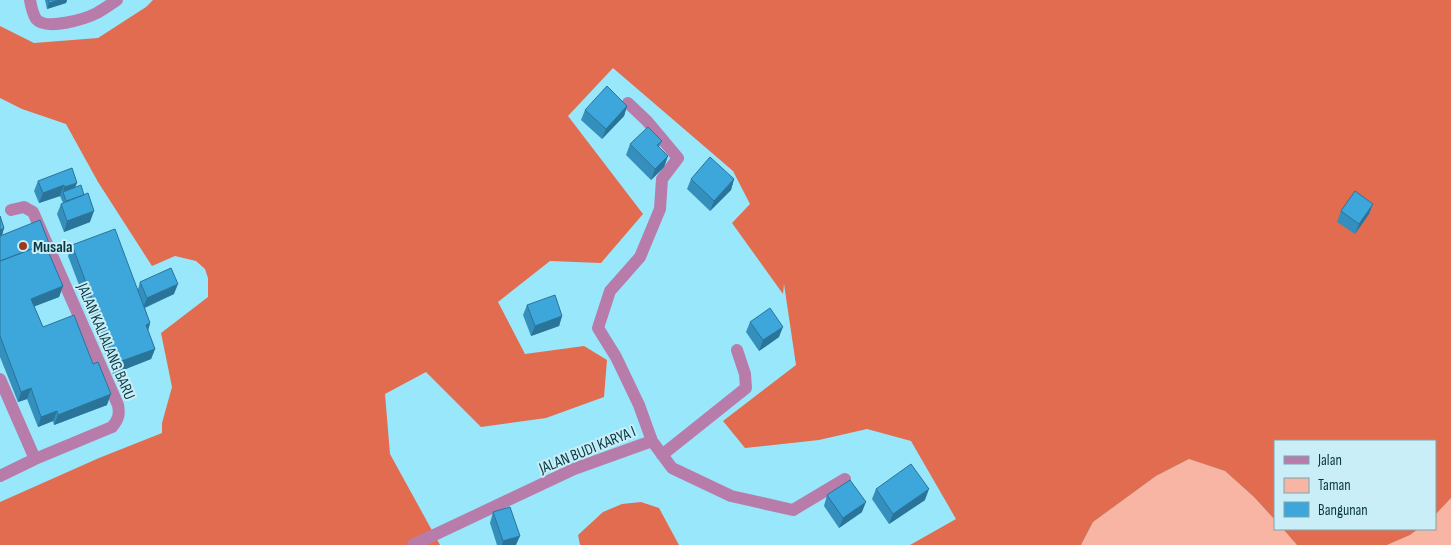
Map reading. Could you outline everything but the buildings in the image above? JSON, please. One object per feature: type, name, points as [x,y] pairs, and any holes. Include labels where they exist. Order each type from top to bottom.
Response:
[{"type":"street","points":[[30,0],[36,19],[43,24],[80,20],[98,12],[117,0]]},
{"type":"street","points":[[628,102],[647,121],[678,158],[662,179],[660,209],[640,257],[610,292],[598,328],[616,357],[639,405],[652,441]]},
{"type":"street","name":"JALAN KALIALANG BARU","points":[[0,476],[34,459],[112,427],[118,420],[120,413],[32,212],[24,207],[11,210]]},
{"type":"street","points":[[662,454],[746,388],[745,374],[737,350]]},
{"type":"street","points":[[0,379],[34,459]]},
{"type":"street","name":"JALAN BUDI KARYA I","points":[[414,545],[574,469],[652,441],[672,468],[731,496],[793,510],[845,479]]},
{"type":"green space","points":[[1189,459],[1225,471],[1254,497],[1274,519],[1274,530],[1284,530],[1297,545],[1081,545],[1093,522],[1156,476]]},
{"type":"green space","points":[[1451,498],[1451,545],[1387,545],[1417,530],[1436,530],[1436,514]]},
{"type":"shaded area","points":[[153,0],[1451,0],[1451,498],[1436,514],[1436,440],[1274,440],[1274,519],[1254,497],[1225,471],[1189,459],[1156,476],[1093,522],[1081,545],[910,545],[956,519],[911,441],[867,429],[819,440],[745,448],[723,421],[796,365],[784,284],[783,294],[732,223],[750,204],[733,171],[613,68],[568,116],[643,214],[601,263],[550,261],[498,302],[525,354],[584,346],[607,360],[604,397],[546,418],[481,427],[426,372],[385,394],[390,454],[440,545],[0,545],[0,502],[99,458],[162,433],[162,423],[172,387],[161,333],[208,297],[208,278],[205,269],[196,261],[175,256],[152,266],[98,182],[66,124],[22,109],[0,98],[0,26],[34,43],[98,38],[146,7]]},
{"type":"shaded area","points":[[641,502],[659,508],[679,545],[580,545],[578,535],[603,512],[622,504]]},
{"type":"shaded area","points":[[1284,530],[1417,530],[1387,545],[1297,545]]},
{"type":"place","name":"Musala","points":[[23,246]]}]
